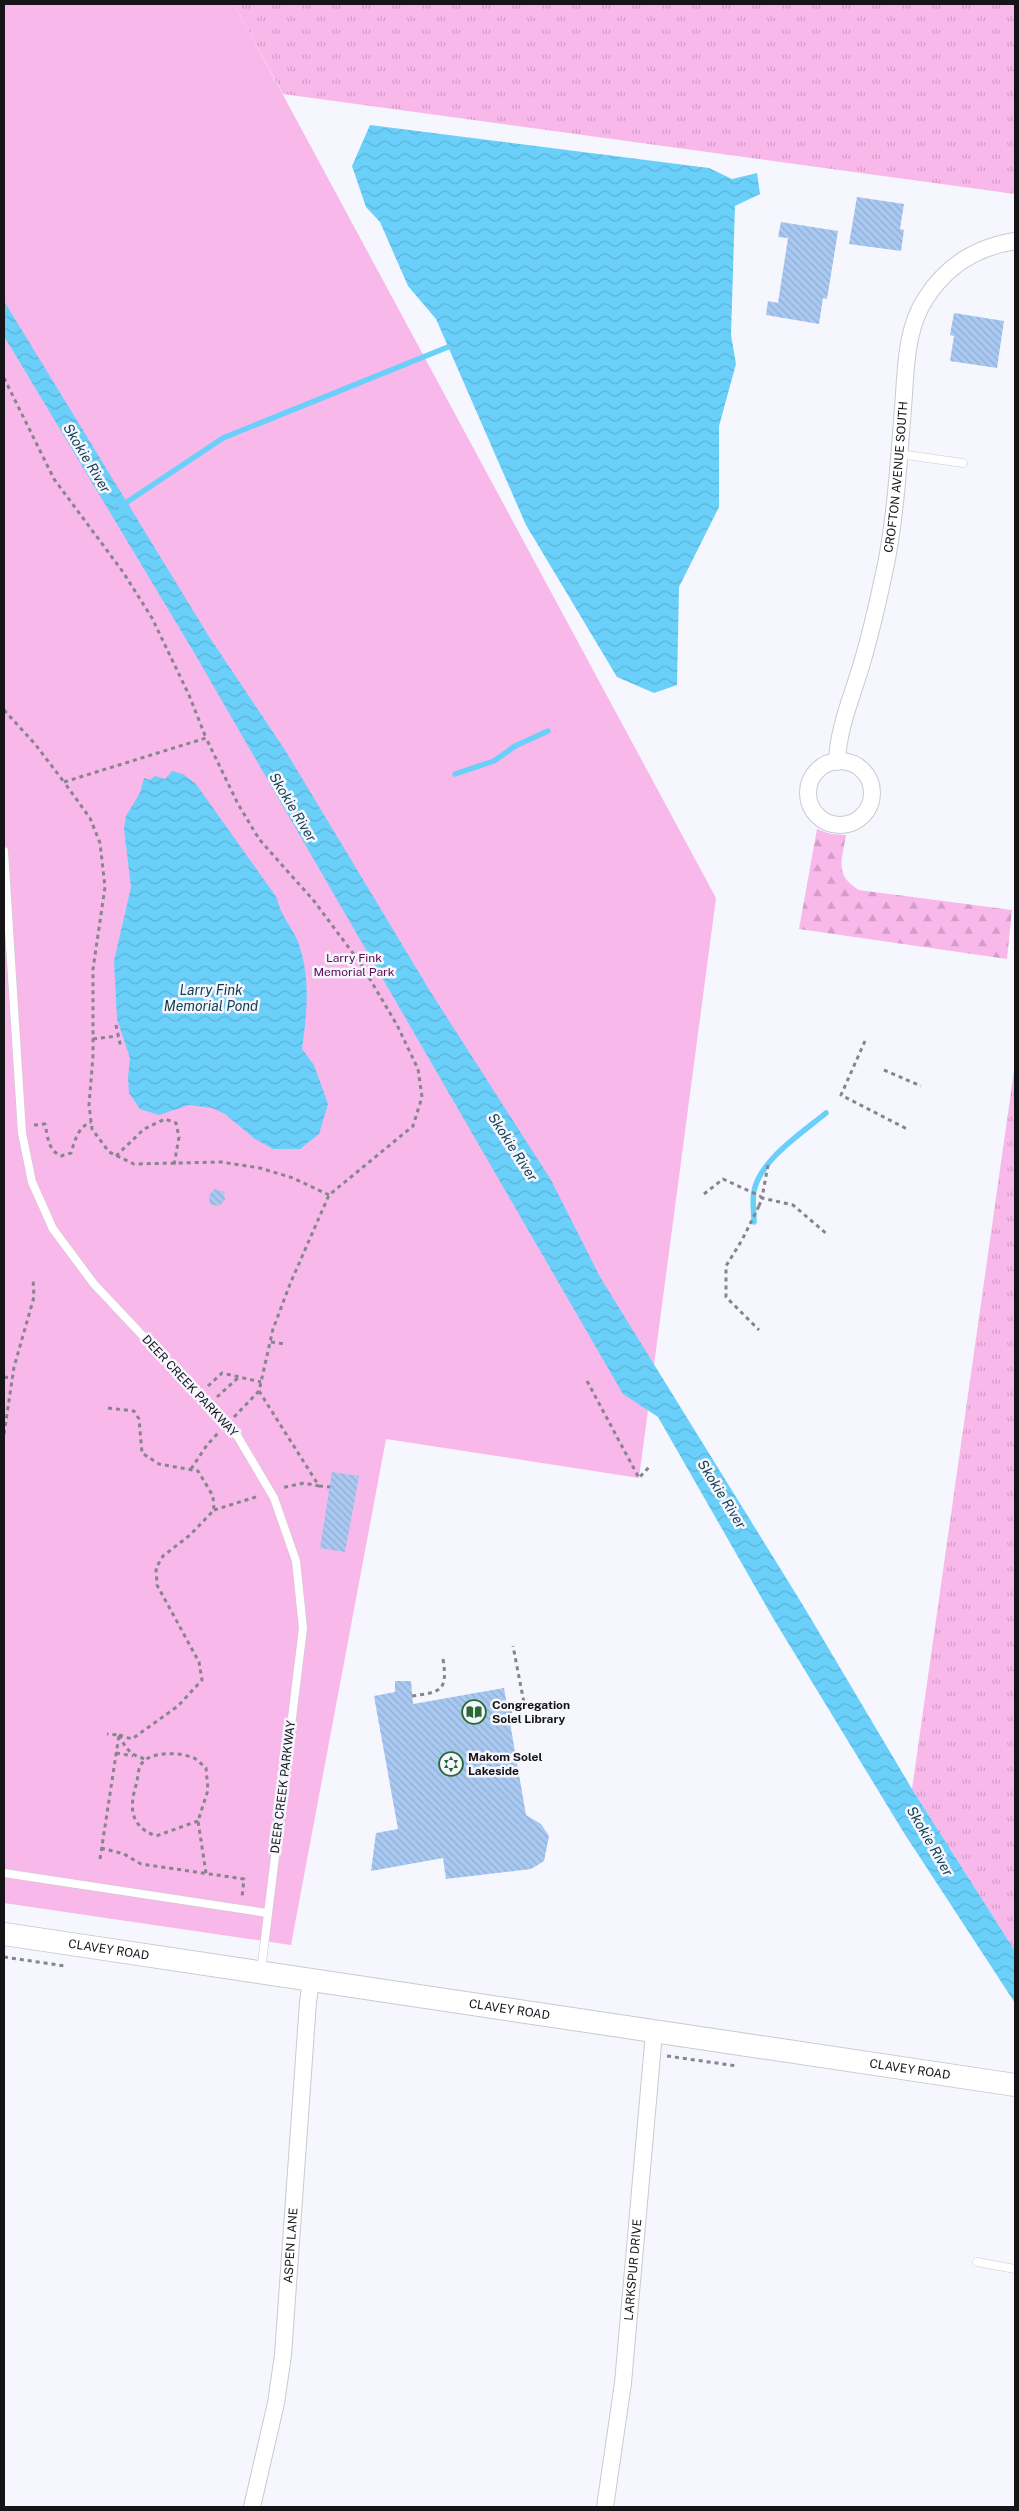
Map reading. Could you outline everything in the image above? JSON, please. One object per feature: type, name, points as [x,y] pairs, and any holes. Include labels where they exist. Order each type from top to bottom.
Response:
[{"type":"main road","name":"CLAVEY ROAD","points":[[4,1934],[654,2033],[1015,2084]]},
{"type":"street","name":"CROFTON AVENUE SOUTH","points":[[837,762],[841,734],[865,653],[887,558],[909,340],[924,299],[942,277],[966,257],[991,245],[1015,241]]},
{"type":"street","name":"ASPEN LANE","points":[[252,2507],[276,2403],[283,2355],[311,1980]]},
{"type":"street","name":"LARKSPUR DRIVE","points":[[605,2507],[623,2382],[654,2033]]},
{"type":"lane","points":[[899,454],[963,463]]},
{"type":"lane","name":"DEER CREEK PARKWAY","points":[[4,851],[22,1127],[32,1182],[53,1229],[94,1284],[238,1437],[270,1492],[296,1561],[303,1628],[261,1973]]},
{"type":"lane","points":[[4,1873],[267,1914]]},
{"type":"lane","points":[[977,2262],[1015,2269]]},
{"type":"path","points":[[4,378],[54,479],[123,572],[152,618],[238,804],[260,840],[314,900],[362,964],[398,1025],[418,1069],[422,1097],[412,1126],[329,1195],[290,1284],[271,1342],[259,1390],[207,1445],[191,1470]]},
{"type":"path","points":[[4,710],[35,744],[90,818],[100,844],[105,887],[93,969],[94,1038],[89,1105],[92,1129],[109,1152],[134,1164],[221,1162],[260,1168],[293,1178],[329,1195]]},
{"type":"path","points":[[64,782],[206,738]]},
{"type":"path","points":[[116,1025],[120,1048]]},
{"type":"path","points":[[94,1038],[118,1036]]},
{"type":"path","points":[[864,1041],[840,1096],[909,1130]]},
{"type":"path","points":[[884,1070],[921,1086]]},
{"type":"path","points":[[116,1156],[144,1129],[165,1119],[176,1123],[179,1137],[174,1164]]},
{"type":"path","points":[[22,1127],[46,1124],[49,1145],[53,1153],[61,1156],[71,1153],[80,1131],[86,1124],[92,1122]]},
{"type":"path","points":[[759,1330],[726,1297],[726,1266],[750,1224],[762,1198],[768,1165]]},
{"type":"path","points":[[704,1194],[723,1179],[762,1198],[793,1204],[828,1236]]},
{"type":"path","points":[[4,1434],[13,1378],[34,1297],[33,1278]]},
{"type":"path","points":[[271,1342],[285,1344]]},
{"type":"path","points":[[199,1395],[222,1373],[261,1382]]},
{"type":"path","points":[[208,1405],[240,1376]]},
{"type":"path","points":[[4,1377],[13,1378]]},
{"type":"path","points":[[587,1381],[639,1478],[649,1467]]},
{"type":"path","points":[[259,1390],[319,1486]]},
{"type":"path","points":[[108,1408],[134,1412],[139,1419],[142,1453],[159,1464],[198,1471],[213,1496],[214,1510]]},
{"type":"path","points":[[107,1734],[120,1735],[132,1739],[178,1706],[202,1680],[196,1656],[156,1585],[156,1568],[163,1556],[190,1535],[214,1510],[304,1483],[330,1487]]},
{"type":"path","points":[[508,1712],[525,1708],[514,1646]]},
{"type":"path","points":[[412,1696],[434,1693],[441,1689],[446,1679],[443,1659]]},
{"type":"path","points":[[100,1859],[120,1735]]},
{"type":"path","points":[[120,1735],[125,1747],[135,1757]]},
{"type":"path","points":[[116,1753],[147,1759]]},
{"type":"path","points":[[198,1821],[156,1836],[145,1832],[135,1819],[131,1806],[140,1764],[162,1753],[194,1758],[206,1768],[208,1790],[198,1821],[206,1873]]},
{"type":"path","points":[[101,1848],[124,1854],[141,1864],[244,1879],[242,1898]]},
{"type":"green space","name":"Larry Fink Memorial Park","points":[[4,4],[234,4],[716,898],[639,1478],[386,1439],[291,1945],[4,1903]]},
{"type":"green space","points":[[234,4],[1015,4],[1015,194],[283,94]]},
{"type":"green space","points":[[817,829],[830,834],[846,835],[842,859],[843,873],[846,879],[859,890],[1012,910],[1007,959],[799,929]]},
{"type":"green space","points":[[1015,1064],[1015,1951],[912,1789]]},
{"type":"water","points":[[370,125],[709,168],[732,179],[757,173],[760,194],[735,206],[731,335],[736,364],[719,426],[719,507],[679,587],[677,685],[654,693],[617,677],[526,525],[436,319],[408,286],[380,222],[366,207],[352,166]]},
{"type":"water","name":"Skokie River","points":[[4,301],[208,635],[285,750],[430,991],[551,1180],[600,1277],[804,1607],[912,1789],[1015,1951],[1015,2003],[904,1833],[773,1618],[658,1417],[623,1394],[192,649],[4,336]]},
{"type":"water","name":"Larry Fink Memorial Pond","points":[[172,771],[183,774],[196,784],[277,898],[281,910],[298,942],[305,969],[307,995],[302,1049],[314,1065],[328,1104],[319,1134],[300,1149],[273,1149],[255,1139],[225,1114],[212,1108],[189,1105],[159,1115],[140,1109],[129,1093],[130,1058],[117,1019],[114,961],[131,887],[124,829],[126,816],[140,793],[144,778],[150,780],[155,776],[165,779]]},
{"type":"building","points":[[857,197],[904,204],[900,229],[904,230],[901,251],[849,244]]},
{"type":"building","points":[[781,222],[838,231],[827,299],[823,298],[819,324],[766,315],[768,301],[778,303],[788,238],[778,237]]},
{"type":"building","points":[[954,313],[1004,321],[997,368],[950,361],[954,336],[950,335]]},
{"type":"building","points":[[215,1189],[224,1192],[225,1200],[219,1206],[210,1204],[209,1195]]},
{"type":"building","points":[[332,1472],[359,1476],[345,1552],[320,1548]]},
{"type":"building","name":"Makom Solel Lakeside","points":[[395,1681],[411,1681],[413,1704],[504,1688],[526,1815],[541,1824],[549,1836],[544,1861],[531,1869],[446,1879],[443,1858],[371,1871],[376,1833],[398,1829],[374,1696],[395,1692]]},
{"type":"waterway","points":[[121,506],[223,438],[448,347]]},
{"type":"waterway","points":[[455,774],[494,761],[515,746],[548,731]]},
{"type":"waterway","points":[[754,1222],[754,1191],[765,1168],[795,1138],[826,1113]]},
{"type":"place","name":"Congregation Solel Library","points":[[474,1712]]},
{"type":"place","name":"Makom Solel Lakeside","points":[[451,1764]]}]
